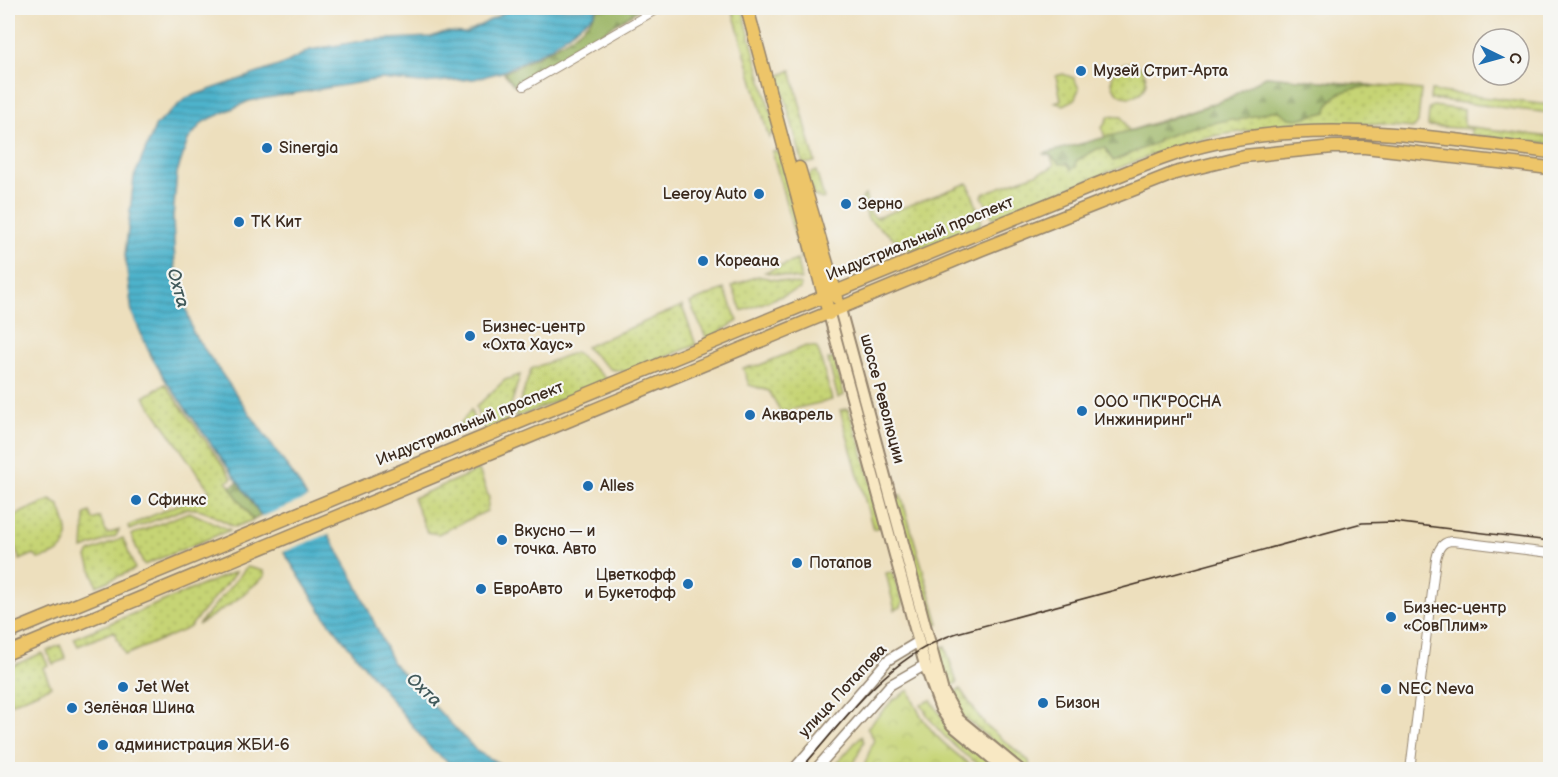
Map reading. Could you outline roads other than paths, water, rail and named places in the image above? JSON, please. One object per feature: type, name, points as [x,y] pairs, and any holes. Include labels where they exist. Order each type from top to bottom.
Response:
[{"type":"main road","name":"шоссе Революции","points":[[747,8],[942,692],[958,718],[1020,770]]},
{"type":"main road","name":"шоссе Революции","points":[[755,8],[830,294]]},
{"type":"main road","name":"Индустриальный проспект","points":[[263,528],[1140,167],[1214,143],[1266,135],[1341,131],[1421,136],[1551,152]]},
{"type":"main road","name":"Индустриальный проспект","points":[[272,544],[1151,181],[1244,156],[1309,148],[1365,147],[1551,168]]},
{"type":"main road","name":"шоссе Революции","points":[[835,312],[918,642],[941,709],[952,725],[1006,770]]},
{"type":"main road","points":[[332,499],[341,516]]},
{"type":"main road","points":[[8,633],[263,528],[272,544],[8,653]]},
{"type":"main road","points":[[918,642],[930,650],[925,665]]},
{"type":"street","points":[[347,8],[353,8]]},
{"type":"street","points":[[524,86],[659,8]]},
{"type":"street","points":[[1410,770],[1439,548],[1453,541],[1551,553]]},
{"type":"street","name":"улица Потапова","points":[[793,770],[888,660],[918,642]]},
{"type":"street","name":"улица Потапова","points":[[815,770],[890,685],[925,665]]},
{"type":"water","name":"Охта","points":[[513,8],[597,8],[594,14],[550,48],[502,72],[474,79],[421,83],[381,79],[249,101],[203,122],[188,140],[177,173],[173,217],[175,266],[193,333],[298,482],[355,581],[393,663],[478,752],[502,765],[511,765],[519,769],[457,769],[431,749],[325,617],[251,500],[166,381],[151,356],[132,313],[125,255],[134,177],[156,125],[186,98],[284,64],[310,50],[367,40],[431,37],[445,32],[466,33]]},
{"type":"tram line","points":[[800,770],[852,709],[889,672],[932,643],[957,633],[1362,523],[1393,522],[1550,541]]},
{"type":"place","name":"Музей Стрит-Арта","points":[[1081,71]]},
{"type":"place","name":"Sinergia","points":[[267,148]]},
{"type":"place","name":"Leeroy Auto","points":[[759,194]]},
{"type":"place","name":"Зерно","points":[[846,204]]},
{"type":"place","name":"ТК Кит","points":[[239,222]]},
{"type":"place","name":"Кореана","points":[[703,261]]},
{"type":"place","name":"Бизнес-центр «Охта Хаус»","points":[[470,336]]},
{"type":"place","name":"ООО \"ПК\"РОСНА Инжиниринг\"","points":[[1082,411]]},
{"type":"place","name":"Акварель","points":[[750,415]]},
{"type":"place","name":"Alles","points":[[588,486]]},
{"type":"place","name":"Сфинкс","points":[[136,500]]},
{"type":"place","name":"Вкусно — и точка. Авто","points":[[502,540]]},
{"type":"place","name":"Потапов","points":[[797,563]]},
{"type":"place","name":"Цветкофф и Букетофф","points":[[688,584]]},
{"type":"place","name":"ЕвроАвто","points":[[481,589]]},
{"type":"place","name":"Бизнес-центр «СовПлим»","points":[[1391,617]]},
{"type":"place","name":"Jet Wet","points":[[123,687]]},
{"type":"place","name":"NEC Neva","points":[[1386,689]]},
{"type":"place","name":"Бизон","points":[[1043,703]]},
{"type":"place","name":"Зелёная Шина","points":[[72,708]]},
{"type":"place","name":"администрация ЖБИ-6","points":[[103,745]]}]
